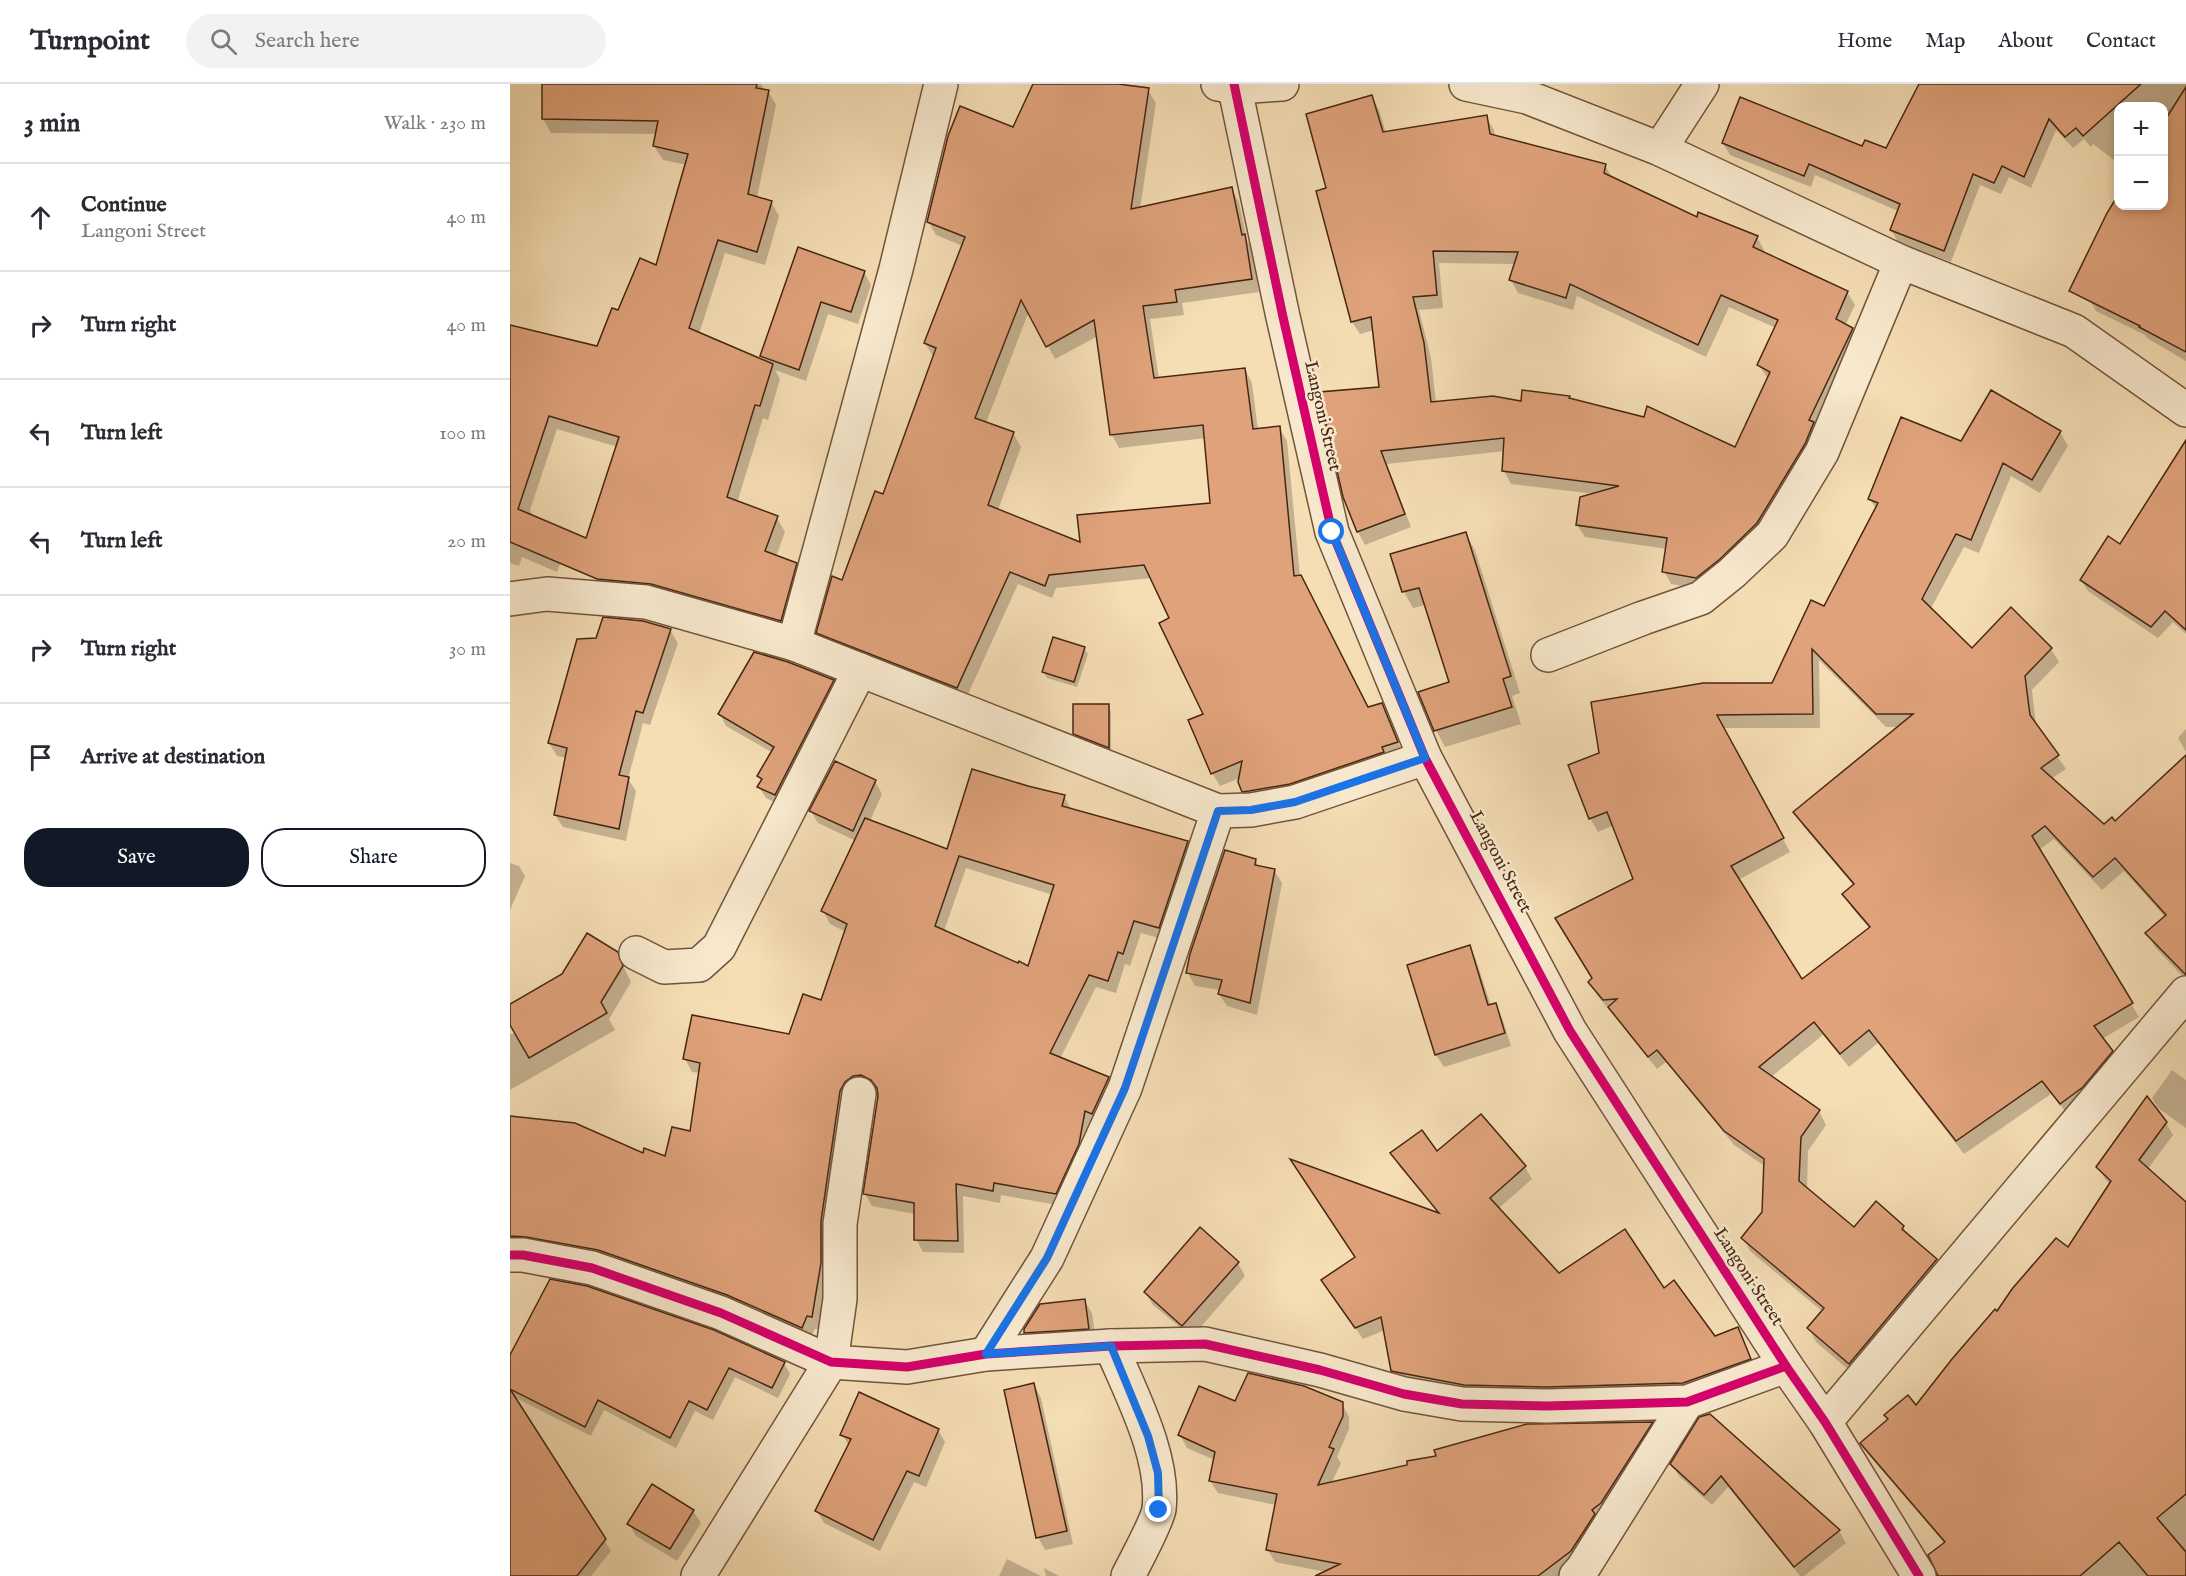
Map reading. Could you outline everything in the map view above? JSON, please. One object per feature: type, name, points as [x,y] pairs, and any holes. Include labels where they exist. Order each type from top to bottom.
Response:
[{"type":"street","points":[[794,644],[896,269],[942,84]]},
{"type":"street","points":[[1229,85],[1282,84]]},
{"type":"street","points":[[1466,84],[1527,97],[1660,149],[1901,262],[2074,331],[2186,410]]},
{"type":"street","points":[[1660,149],[1702,84]]},
{"type":"street","name":"Langoni Street","points":[[1229,85],[1332,532],[1425,758],[1570,1031],[1786,1366],[1825,1422],[1919,1576]]},
{"type":"street","points":[[1548,655],[1701,598],[1732,573],[1772,535],[1822,452],[1901,262]]},
{"type":"street","points":[[510,599],[547,594],[646,602],[794,644],[1218,811],[1251,810],[1295,802],[1425,758]]},
{"type":"street","points":[[636,953],[664,967],[699,965],[719,947],[860,670]]},
{"type":"street","points":[[986,1354],[1047,1258],[1125,1088],[1218,811]]},
{"type":"street","points":[[1825,1422],[2186,993]]},
{"type":"street","points":[[698,1576],[831,1362],[840,1299],[840,1224],[859,1094]]},
{"type":"street","points":[[510,1255],[523,1255],[592,1268],[721,1313],[831,1362],[907,1367],[986,1354],[1111,1346],[1205,1344],[1320,1370],[1404,1394],[1462,1404],[1547,1406],[1687,1402],[1786,1366]]},
{"type":"street","points":[[1111,1346],[1148,1436],[1158,1473],[1159,1510],[1128,1576]]},
{"type":"street","points":[[1576,1576],[1687,1402]]},
{"type":"building","points":[[542,84],[757,84],[756,88],[769,90],[748,194],[772,201],[757,252],[718,240],[689,328],[773,364],[760,406],[755,405],[727,497],[778,516],[765,551],[797,563],[781,621],[651,584],[597,579],[510,542],[510,325],[597,346],[612,308],[618,310],[640,258],[656,265],[688,154],[653,146],[658,121],[542,119]],"holes":[[[549,416],[619,437],[586,538],[518,509]]]},
{"type":"building","points":[[1033,84],[1118,84],[1149,88],[1131,209],[1232,187],[1242,235],[1245,234],[1252,279],[1175,290],[1177,302],[1143,306],[1154,378],[1245,368],[1253,429],[1280,426],[1294,576],[1301,575],[1368,707],[1382,703],[1398,742],[1382,747],[1384,752],[1290,784],[1242,792],[1238,782],[1242,761],[1211,774],[1188,720],[1203,714],[1159,623],[1169,618],[1144,565],[1049,575],[1045,586],[1010,572],[957,688],[816,633],[832,576],[842,580],[875,491],[883,494],[936,348],[924,343],[965,237],[927,222],[948,136],[960,106],[1013,127]],"holes":[[[1021,300],[1046,347],[1094,320],[1110,435],[1203,425],[1210,503],[1077,515],[1080,542],[988,505],[1014,432],[975,418]]]},
{"type":"building","points":[[1919,84],[2141,84],[2121,102],[2114,102],[2114,108],[2083,136],[2076,128],[2065,137],[2049,119],[2024,177],[2002,166],[1994,183],[1973,174],[1944,251],[1890,230],[1900,204],[1809,164],[1804,176],[1722,143],[1740,97],[1862,146],[1865,140],[1886,148]]},
{"type":"building","points":[[2186,87],[2186,352],[2069,291],[2114,202],[2114,210],[2168,210],[2168,115]]},
{"type":"building","points":[[1372,95],[1383,132],[1487,115],[1490,134],[1606,164],[1604,173],[1697,217],[1698,212],[1758,236],[1753,247],[1848,291],[1836,319],[1853,328],[1809,420],[1814,422],[1805,444],[1757,523],[1720,559],[1696,578],[1662,572],[1667,538],[1576,525],[1580,497],[1619,486],[1502,471],[1504,438],[1381,451],[1405,514],[1357,532],[1343,497],[1319,392],[1379,387],[1371,317],[1351,322],[1316,191],[1326,188],[1306,114]],"holes":[[[1433,251],[1518,252],[1509,280],[1566,298],[1570,284],[1698,345],[1721,295],[1778,320],[1757,365],[1770,372],[1735,447],[1647,406],[1644,417],[1569,398],[1570,396],[1522,390],[1521,401],[1493,396],[1431,402],[1424,343],[1413,297],[1437,295]]]},
{"type":"building","points":[[798,247],[865,271],[851,312],[821,302],[799,370],[760,356]]},
{"type":"building","points":[[1991,390],[2061,431],[2032,480],[2003,463],[1971,540],[1956,534],[1922,599],[1972,648],[2011,607],[2052,648],[2025,676],[2030,715],[2059,755],[2041,768],[2104,824],[2112,817],[2115,821],[2186,755],[2186,975],[2145,933],[2166,915],[2115,858],[2093,877],[2045,826],[2032,836],[2133,1003],[2094,1026],[2113,1051],[2083,1087],[2060,1104],[2042,1081],[1956,1141],[1869,1030],[1840,1054],[1814,1022],[1759,1067],[1820,1110],[1801,1137],[1799,1181],[1854,1227],[1876,1201],[1904,1226],[1902,1229],[1937,1259],[1849,1364],[1807,1328],[1824,1308],[1741,1238],[1762,1212],[1764,1159],[1724,1131],[1657,1050],[1648,1057],[1608,1007],[1617,999],[1603,1000],[1588,982],[1592,978],[1555,918],[1633,879],[1607,812],[1589,819],[1568,765],[1599,753],[1591,702],[1703,683],[1772,683],[1811,600],[1824,606],[1878,503],[1868,499],[1901,417],[1961,441]],"holes":[[[1812,649],[1876,714],[1913,714],[1793,812],[1854,884],[1842,894],[1870,927],[1802,979],[1731,866],[1784,838],[1717,715],[1813,714]]]},
{"type":"building","points":[[2186,440],[2186,630],[2165,611],[2151,627],[2080,580],[2108,536],[2120,544]]},
{"type":"building","points":[[1466,532],[1511,676],[1503,679],[1512,707],[1434,731],[1418,692],[1449,682],[1419,588],[1402,592],[1390,554]]},
{"type":"building","points":[[603,617],[643,621],[671,629],[643,713],[636,711],[619,775],[629,777],[619,829],[554,815],[567,748],[548,743],[577,639],[596,638]]},
{"type":"building","points":[[1053,637],[1085,647],[1074,682],[1042,672]]},
{"type":"building","points":[[754,652],[834,680],[775,795],[757,787],[762,779],[757,776],[774,747],[718,714]]},
{"type":"building","points":[[1073,704],[1109,704],[1109,748],[1073,734]]},
{"type":"building","points":[[835,761],[876,780],[853,831],[809,811]]},
{"type":"building","points":[[972,769],[1065,795],[1062,806],[1188,841],[1159,928],[1134,921],[1123,954],[1118,952],[1108,981],[1089,975],[1050,1053],[1109,1077],[1092,1114],[1085,1111],[1079,1144],[1056,1194],[994,1183],[993,1191],[956,1184],[958,1241],[914,1240],[914,1203],[863,1194],[878,1096],[877,1088],[871,1080],[861,1075],[853,1076],[845,1082],[840,1091],[821,1221],[821,1263],[812,1317],[807,1316],[802,1328],[727,1295],[598,1250],[510,1236],[510,1116],[575,1123],[643,1153],[644,1148],[665,1156],[672,1127],[690,1131],[700,1063],[683,1059],[692,1015],[789,1034],[803,994],[821,1000],[847,924],[821,911],[865,818],[947,849]],"holes":[[[959,856],[1054,885],[1028,966],[935,926]]]},
{"type":"building","points":[[1225,850],[1256,859],[1255,865],[1275,869],[1250,1003],[1218,994],[1222,980],[1186,973],[1190,954]]},
{"type":"building","points":[[587,933],[618,952],[623,966],[601,1002],[607,1013],[529,1058],[510,1025],[510,1004],[562,974]]},
{"type":"building","points":[[1470,945],[1488,1005],[1496,1003],[1505,1033],[1435,1055],[1407,965]]},
{"type":"building","points":[[2147,1096],[2167,1122],[2139,1160],[2186,1202],[2186,1494],[2157,1518],[2186,1552],[2186,1576],[2148,1576],[2119,1542],[2080,1576],[1938,1576],[1928,1555],[1945,1542],[1860,1443],[1888,1419],[1884,1415],[1908,1395],[1916,1405],[1952,1359],[1995,1309],[1997,1311],[2012,1289],[2056,1238],[2068,1247],[2111,1181],[2096,1167]]},
{"type":"building","points":[[1481,1114],[1526,1166],[1490,1198],[1559,1273],[1625,1229],[1664,1288],[1674,1280],[1715,1336],[1738,1327],[1751,1359],[1683,1383],[1547,1387],[1464,1385],[1391,1371],[1381,1317],[1355,1328],[1321,1280],[1355,1257],[1290,1159],[1439,1213],[1390,1153],[1422,1130],[1437,1151]]},
{"type":"building","points":[[1200,1227],[1239,1262],[1182,1326],[1144,1292]]},
{"type":"building","points":[[550,1279],[587,1286],[714,1330],[785,1362],[772,1388],[729,1368],[707,1410],[689,1401],[670,1438],[598,1400],[585,1427],[510,1389],[510,1355]]},
{"type":"building","points":[[1085,1299],[1089,1329],[1024,1333],[1024,1329],[1040,1304]]},
{"type":"building","points":[[1248,1373],[1304,1386],[1343,1402],[1343,1416],[1329,1447],[1334,1449],[1318,1485],[1407,1465],[1407,1461],[1436,1456],[1434,1450],[1527,1424],[1653,1422],[1601,1503],[1592,1510],[1595,1514],[1571,1551],[1538,1576],[1315,1576],[1340,1564],[1266,1550],[1277,1494],[1209,1481],[1215,1452],[1178,1435],[1199,1386],[1235,1401]]},
{"type":"building","points":[[1034,1383],[1067,1531],[1036,1538],[1004,1390]]},
{"type":"building","points":[[510,1389],[606,1539],[577,1576],[510,1576]]},
{"type":"building","points":[[859,1392],[939,1429],[919,1476],[907,1471],[873,1540],[815,1511],[851,1439],[840,1435]]},
{"type":"building","points":[[1710,1414],[1840,1530],[1794,1567],[1721,1476],[1704,1495],[1670,1464],[1699,1417]]},
{"type":"building","points":[[652,1484],[694,1510],[670,1549],[627,1524]]},
{"type":"cycle path","points":[[1234,84],[1283,317],[1332,532],[1425,758],[1570,1031],[1786,1366],[1825,1422],[1919,1576]]},
{"type":"cycle path","points":[[510,1255],[523,1255],[592,1268],[721,1313],[831,1362],[907,1367],[986,1354],[1111,1346],[1205,1344],[1320,1370],[1404,1394],[1462,1404],[1547,1406],[1687,1402],[1786,1366]]},
{"type":"route","points":[[1159,1510],[1158,1473],[1148,1436],[1111,1346],[986,1354],[1047,1258],[1125,1088],[1218,811],[1251,810],[1295,802],[1425,758],[1332,532]]}]
